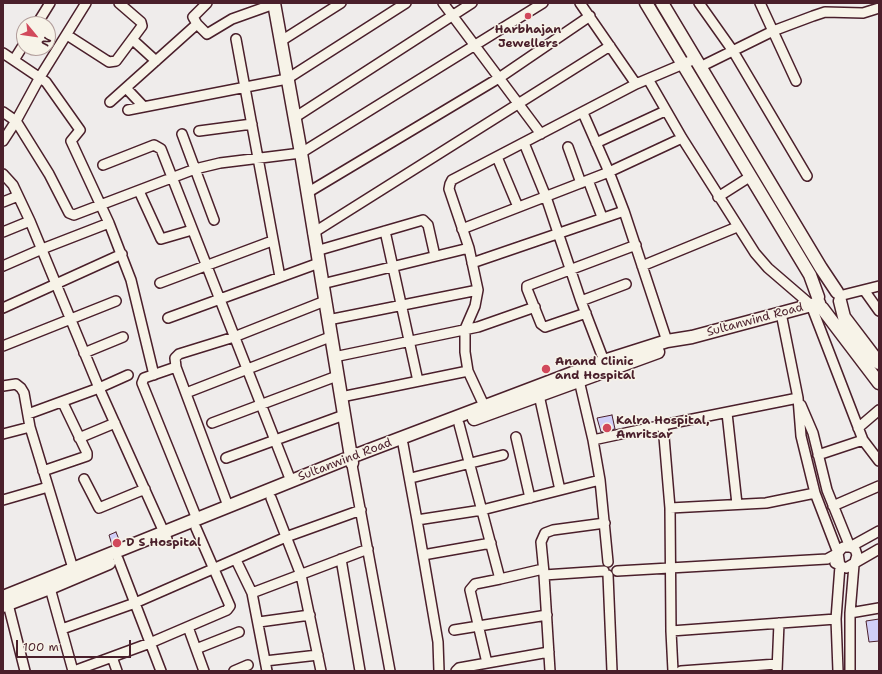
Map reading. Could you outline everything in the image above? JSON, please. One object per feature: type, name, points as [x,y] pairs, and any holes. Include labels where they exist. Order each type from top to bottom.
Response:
[{"type":"main road","points":[[273,3],[301,153],[351,461]]},
{"type":"main road","points":[[646,3],[810,275],[817,303],[879,383]]},
{"type":"main road","points":[[662,3],[839,296],[844,317],[879,363]]},
{"type":"main road","points":[[817,303],[820,292],[828,288],[839,296]]},
{"type":"main road","points":[[817,303],[830,310],[835,309],[839,296]]},
{"type":"main road","name":"Sultanwind Road","points":[[196,524],[228,506],[291,481],[459,424],[486,410],[539,395],[578,376],[604,361],[667,341],[692,336],[817,303]]},
{"type":"main road","name":"Sultanwind Road","points":[[5,602],[196,524],[271,498],[351,461],[578,376],[671,347],[692,336]]},
{"type":"main road","points":[[5,602],[50,588],[74,573],[118,559],[166,536]]},
{"type":"street","points":[[41,16],[50,3]]},
{"type":"street","points":[[3,141],[40,77],[86,3]]},
{"type":"street","points":[[67,35],[113,63],[133,40],[142,26],[141,22],[119,3]]},
{"type":"street","points":[[207,3],[194,15],[194,20],[204,32],[211,33],[232,19],[273,3]]},
{"type":"street","points":[[281,41],[341,3]]},
{"type":"street","points":[[128,110],[287,79],[406,3]]},
{"type":"street","points":[[443,3],[541,134]]},
{"type":"street","points":[[294,118],[472,3]]},
{"type":"street","points":[[3,112],[16,120],[49,174],[69,213],[74,215],[172,180],[195,169],[257,157],[301,153],[543,3]]},
{"type":"street","points":[[580,3],[636,84]]},
{"type":"street","points":[[699,3],[733,51],[807,176]]},
{"type":"street","points":[[760,3],[796,81]]},
{"type":"street","points":[[486,410],[468,371],[465,352],[465,329],[475,306],[478,290],[450,184],[452,180],[636,84],[683,64],[698,63],[733,51],[824,7],[862,13],[879,8]]},
{"type":"street","points":[[307,193],[499,78],[590,16]]},
{"type":"street","points":[[110,102],[197,24]]},
{"type":"street","points":[[236,39],[272,241],[280,276]]},
{"type":"street","points":[[133,40],[156,61]]},
{"type":"street","points":[[313,233],[519,105],[610,46]]},
{"type":"street","points":[[3,53],[40,77],[54,90],[80,130],[71,141],[122,254],[139,308],[154,375]]},
{"type":"street","points":[[14,60],[16,56]]},
{"type":"street","points":[[648,79],[682,138],[754,253],[768,268],[817,303],[858,428],[863,440],[879,461]]},
{"type":"street","points":[[126,88],[144,107]]},
{"type":"street","points":[[596,143],[665,110]]},
{"type":"street","points":[[583,113],[609,172],[624,211],[667,341]]},
{"type":"street","points":[[199,131],[252,124]]},
{"type":"street","points":[[182,134],[214,220]]},
{"type":"street","points":[[462,229],[609,172],[682,138]]},
{"type":"street","points":[[524,143],[546,197],[572,269],[581,301],[604,361]]},
{"type":"street","points":[[103,165],[154,145],[161,149],[291,481]]},
{"type":"street","points":[[568,146],[602,218]]},
{"type":"street","points":[[498,157],[518,207]]},
{"type":"street","points":[[3,174],[13,185],[30,220],[99,388],[166,536]]},
{"type":"street","points":[[718,197],[751,176]]},
{"type":"street","points":[[139,191],[161,239],[192,230]]},
{"type":"street","points":[[3,202],[18,196]]},
{"type":"street","points":[[472,263],[558,232],[624,211]]},
{"type":"street","points":[[3,232],[30,220]]},
{"type":"street","points":[[316,250],[423,220],[428,225],[435,256]]},
{"type":"street","points":[[3,266],[109,223]]},
{"type":"street","points":[[642,266],[737,227]]},
{"type":"street","points":[[385,231],[418,381]]},
{"type":"street","points":[[160,283],[272,241]]},
{"type":"street","points":[[586,313],[546,327],[541,324],[526,289],[527,286],[636,245]]},
{"type":"street","points":[[322,284],[468,248]]},
{"type":"street","points":[[3,308],[122,254]]},
{"type":"street","points":[[168,318],[280,276],[318,264]]},
{"type":"street","points":[[581,301],[626,284]]},
{"type":"street","points":[[839,296],[879,286]]},
{"type":"street","points":[[328,320],[478,290]]},
{"type":"street","points":[[864,290],[879,311]]},
{"type":"street","points":[[3,346],[116,301]]},
{"type":"street","points":[[228,506],[176,367],[174,361],[176,355],[234,336],[325,301]]},
{"type":"street","points":[[334,357],[492,324],[535,307]]},
{"type":"street","points":[[781,313],[798,398],[801,436],[815,493],[838,553],[840,566],[836,619],[838,671]]},
{"type":"street","points":[[84,352],[123,337]]},
{"type":"street","points":[[186,393],[330,337]]},
{"type":"street","points":[[50,588],[73,671],[150,643],[227,610],[230,606],[196,524],[142,383],[144,378],[176,367]]},
{"type":"street","points":[[341,397],[468,371]]},
{"type":"street","points":[[28,414],[62,403],[128,375]]},
{"type":"street","points":[[212,423],[261,406],[337,376]]},
{"type":"street","points":[[578,376],[593,440],[600,480],[605,523],[608,562],[604,566],[606,573],[612,671]]},
{"type":"street","points":[[3,386],[12,384],[21,388],[30,427],[74,573]]},
{"type":"street","points":[[539,395],[560,490]]},
{"type":"street","points":[[593,440],[798,398]]},
{"type":"street","points":[[798,398],[813,433],[827,490],[850,547]]},
{"type":"street","points":[[43,471],[85,458],[87,453],[62,403]]},
{"type":"street","points":[[858,428],[879,410]]},
{"type":"street","points":[[727,413],[737,504]]},
{"type":"street","points":[[226,458],[344,416]]},
{"type":"street","points":[[79,438],[115,423]]},
{"type":"street","points":[[459,424],[500,579]]},
{"type":"street","points":[[663,425],[670,508],[671,631],[673,671]]},
{"type":"street","points":[[3,434],[30,427]]},
{"type":"street","points":[[516,437],[530,498]]},
{"type":"street","points":[[818,455],[863,440]]},
{"type":"street","points":[[403,444],[411,478],[438,642],[439,671]]},
{"type":"street","points":[[411,478],[503,455]]},
{"type":"street","points":[[351,461],[390,671]]},
{"type":"street","points":[[84,479],[99,508],[145,489]]},
{"type":"street","points":[[417,520],[482,510],[600,480]]},
{"type":"street","points":[[833,506],[879,486]]},
{"type":"street","points":[[3,500],[48,487]]},
{"type":"street","points":[[670,508],[786,500],[815,493]]},
{"type":"street","points":[[271,498],[301,576],[321,671]]},
{"type":"street","points":[[62,629],[135,602],[236,560],[286,537],[361,510]]},
{"type":"street","points":[[550,671],[541,542],[545,533],[553,530],[605,523]]},
{"type":"street","points":[[850,547],[879,531]]},
{"type":"street","points":[[423,555],[491,543]]},
{"type":"street","points":[[482,666],[479,626],[470,590],[475,584],[543,572],[614,574],[617,571],[670,567],[827,559],[838,553],[843,547],[850,547],[855,549],[857,555],[854,565],[850,613],[850,671]]},
{"type":"street","points":[[827,559],[846,568],[854,565],[879,548]]},
{"type":"street","points":[[252,593],[301,576],[368,549]]},
{"type":"street","points":[[118,559],[161,671]]},
{"type":"street","points":[[342,559],[360,671]]},
{"type":"street","points":[[236,560],[252,593],[259,622],[267,671]]},
{"type":"street","points":[[608,562],[616,563],[617,571]]},
{"type":"street","points":[[5,602],[25,671]]},
{"type":"street","points":[[850,613],[879,608]]},
{"type":"street","points":[[454,630],[547,615]]},
{"type":"street","points":[[259,622],[310,616]]},
{"type":"street","points":[[671,631],[836,619]]},
{"type":"street","points":[[681,671],[777,668],[779,623]]},
{"type":"street","points":[[188,627],[204,671]]},
{"type":"street","points":[[196,650],[239,632]]},
{"type":"street","points":[[456,671],[459,668],[482,666],[549,652]]},
{"type":"street","points":[[265,661],[318,655]]},
{"type":"street","points":[[112,657],[117,671]]},
{"type":"street","points":[[234,671],[248,665]]},
{"type":"building","points":[[612,415],[615,429],[601,432],[597,418]]},
{"type":"building","points":[[116,532],[120,542],[112,545],[109,535]]},
{"type":"building","points":[[879,619],[879,641],[869,642],[866,621]]},
{"type":"place","name":"Harbhajan Jewellers","points":[[528,16]]},
{"type":"place","name":"Anand Clinic and Hospital","points":[[546,369]]},
{"type":"place","name":"Kalra Hospital, Amritsar","points":[[607,428]]},
{"type":"place","name":"D S Hospital","points":[[117,543]]}]
